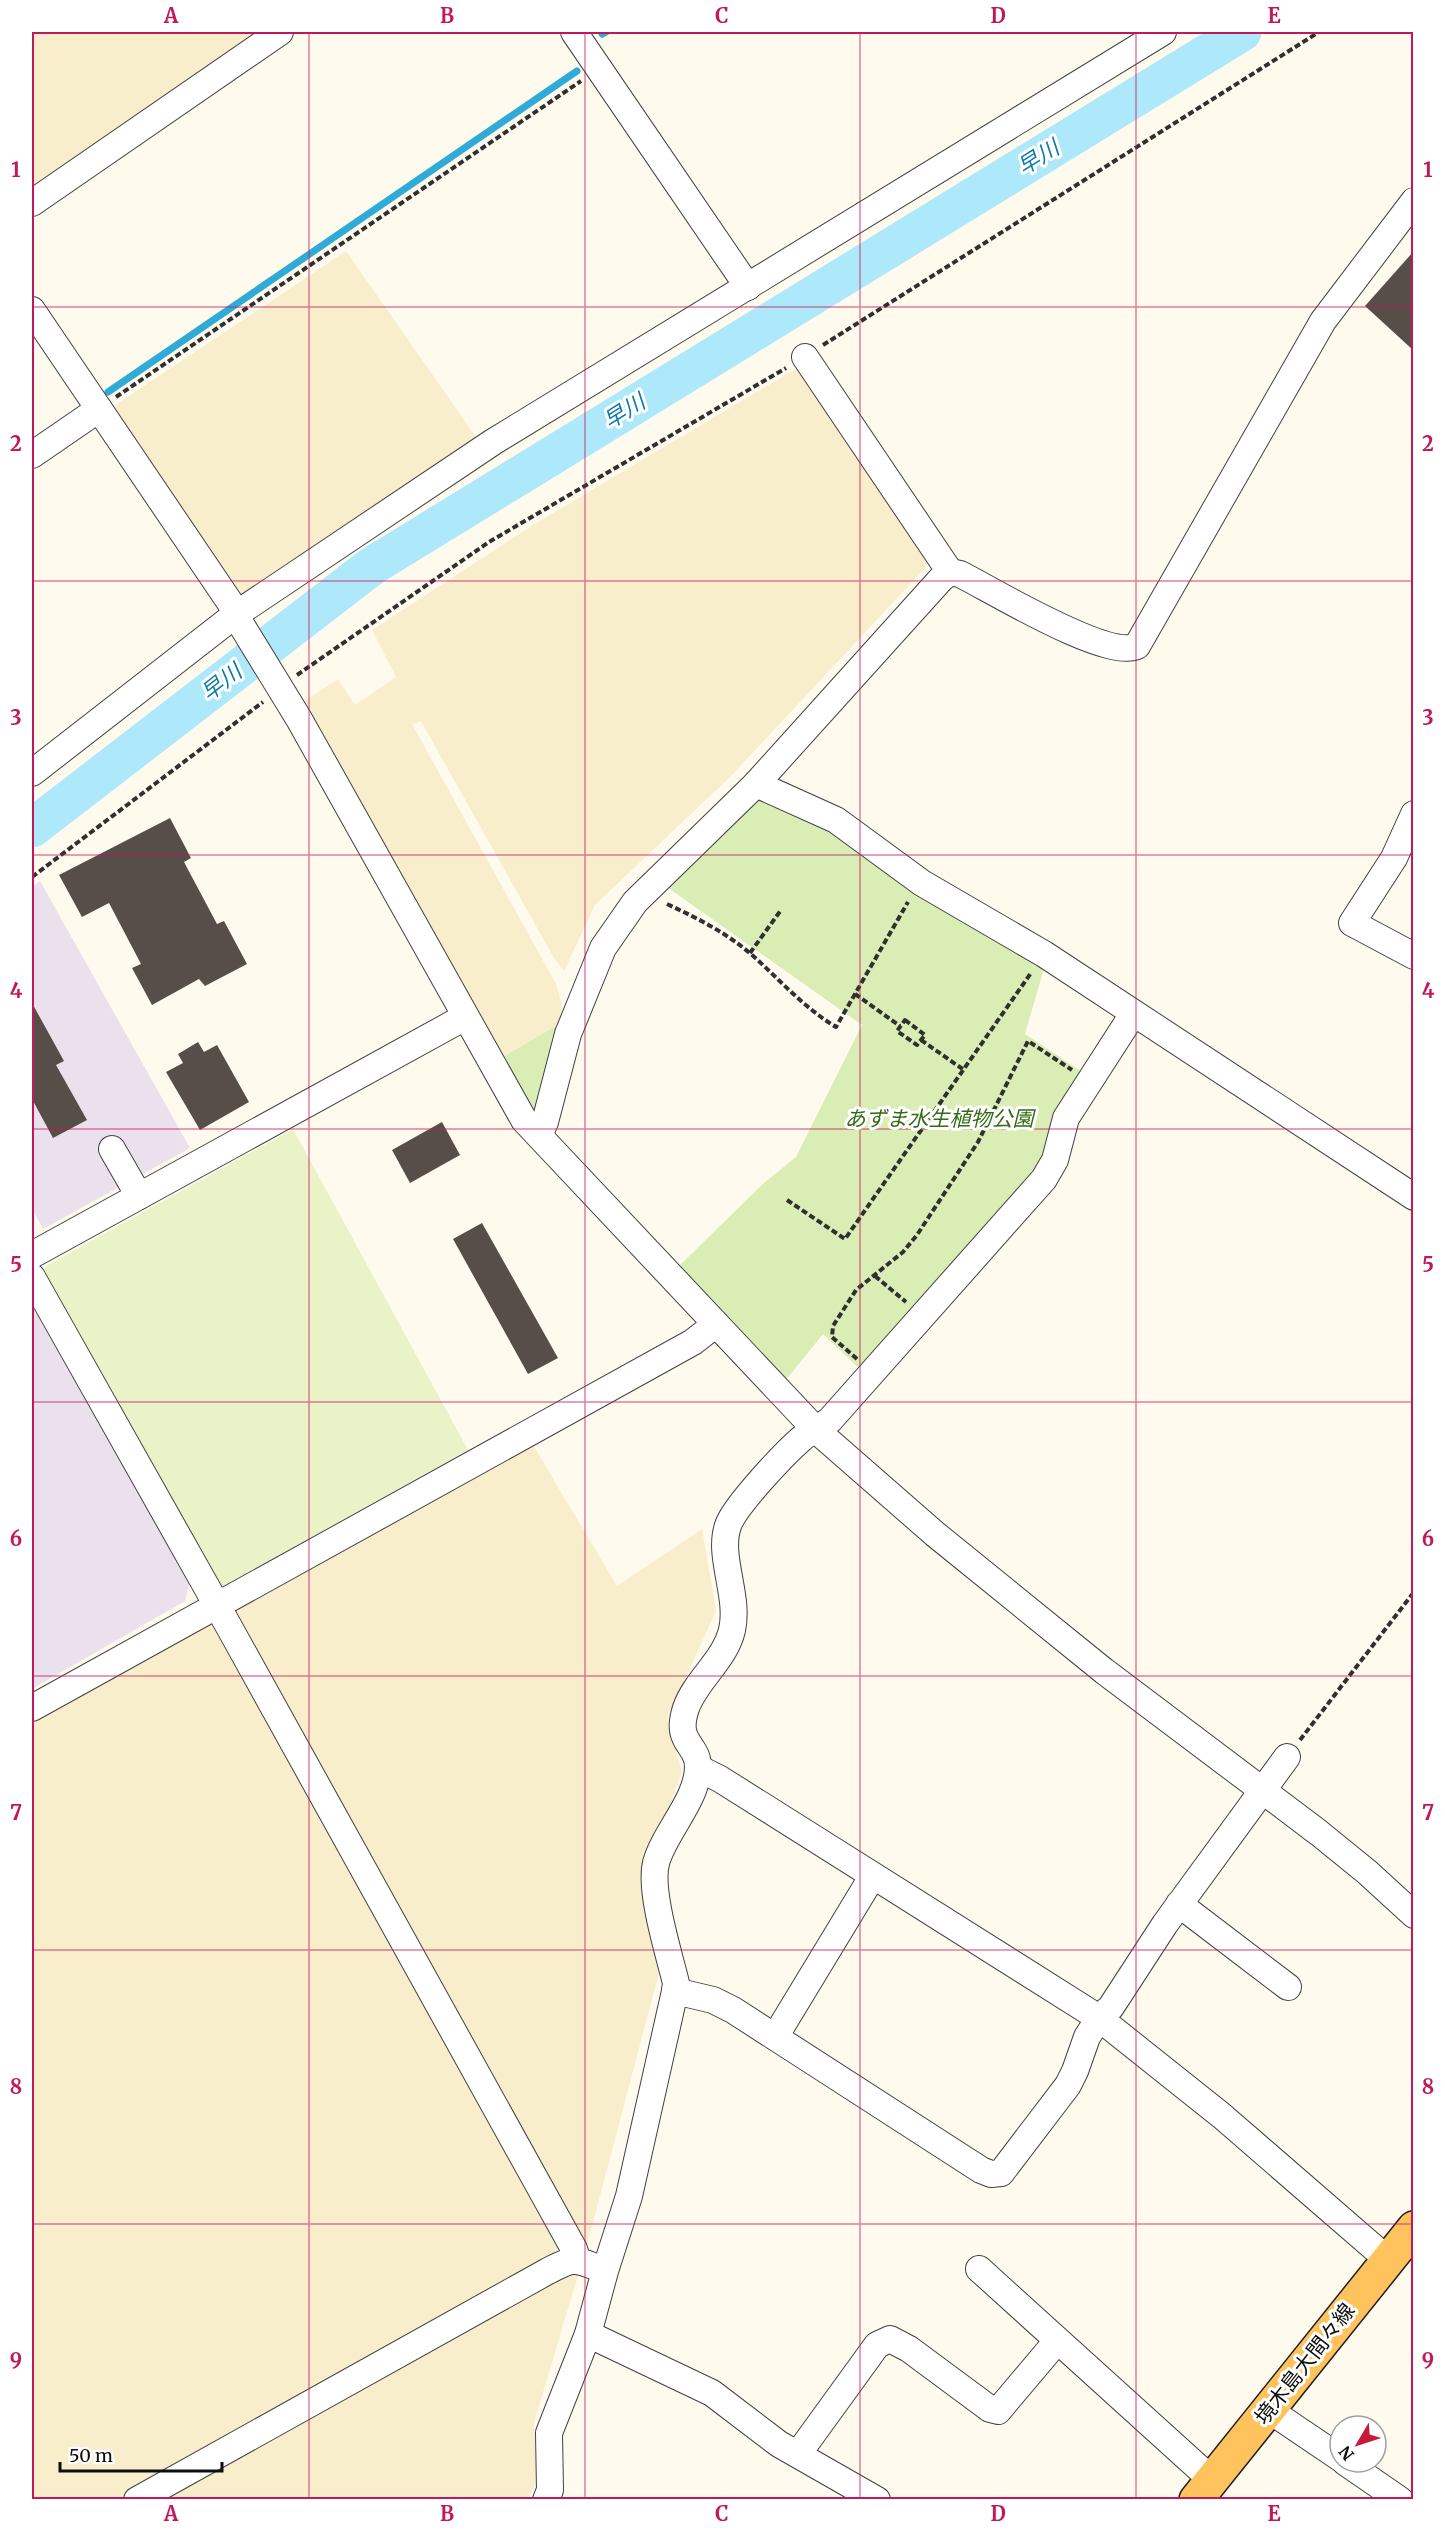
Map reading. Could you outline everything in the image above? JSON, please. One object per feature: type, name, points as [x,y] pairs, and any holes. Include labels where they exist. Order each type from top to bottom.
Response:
[{"type":"main road","name":"境木島大間々線","points":[[1204,2490],[1413,2228]]},
{"type":"street","points":[[32,203],[280,32]]},
{"type":"street","points":[[574,32],[748,287]]},
{"type":"street","points":[[32,773],[239,621],[493,442],[1163,32]]},
{"type":"street","points":[[804,357],[950,572],[960,574],[1075,633],[1121,649],[1129,649],[1137,646],[1323,321],[1413,201]]},
{"type":"street","points":[[32,310],[231,604],[273,690],[517,1109],[539,1135],[816,1430],[935,1534],[1104,1671],[1320,1833],[1367,1872],[1413,1916]]},
{"type":"street","points":[[32,455],[99,409]]},
{"type":"street","points":[[539,1135],[545,1122],[568,1034],[603,948],[635,902],[756,784],[941,579],[950,572]]},
{"type":"street","points":[[756,784],[836,820],[922,883],[1044,954],[1413,1197]]},
{"type":"street","points":[[1413,814],[1394,858],[1352,923],[1413,956]]},
{"type":"street","points":[[546,2499],[550,2490],[549,2433],[588,2334],[629,2196],[675,1991],[676,1983],[656,1901],[656,1864],[693,1788],[698,1768],[682,1733],[682,1719],[687,1704],[726,1646],[732,1631],[735,1606],[725,1545],[726,1532],[739,1506],[801,1438],[830,1420],[1044,1179],[1055,1160],[1066,1118],[1133,1014]]},
{"type":"street","points":[[32,1255],[465,1017]]},
{"type":"street","points":[[112,1149],[139,1196]]},
{"type":"street","points":[[32,1276],[574,2249],[577,2259]]},
{"type":"street","points":[[32,1708],[693,1342],[716,1324]]},
{"type":"street","points":[[675,1991],[713,2000],[775,2037],[981,2170],[992,2174],[1001,2173],[1068,2085],[1087,2037],[1099,2018],[1111,2007],[1179,1904],[1287,1757]]},
{"type":"street","points":[[698,1768],[720,1779],[872,1877],[1099,2018],[1222,2116],[1387,2259]]},
{"type":"street","points":[[775,2037],[872,1877]]},
{"type":"street","points":[[1179,1904],[1288,1987]]},
{"type":"street","points":[[140,2499],[567,2261],[577,2259],[605,2271]]},
{"type":"street","points":[[979,2269],[1057,2341],[1204,2490]]},
{"type":"street","points":[[588,2334],[712,2394],[780,2444],[877,2499]]},
{"type":"street","points":[[798,2454],[877,2345],[890,2339],[909,2349],[990,2409],[998,2411],[1057,2341]]},
{"type":"street","points":[[1269,2410],[1328,2450]]},
{"type":"street","points":[[1363,2474],[1400,2499]]},
{"type":"path","points":[[99,409],[600,69]]},
{"type":"path","points":[[32,877],[273,690]]},
{"type":"path","points":[[654,884],[660,900],[719,929],[750,953],[815,1015],[836,1027],[913,894]]},
{"type":"path","points":[[750,953],[781,910]]},
{"type":"path","points":[[787,1200],[845,1239],[1044,954]]},
{"type":"path","points":[[855,994],[900,1026]]},
{"type":"path","points":[[905,1020],[925,1035],[917,1045],[897,1031],[900,1026],[905,1020]]},
{"type":"path","points":[[921,1040],[964,1070]]},
{"type":"path","points":[[863,1365],[832,1337],[833,1326],[856,1290],[903,1252],[953,1179],[978,1142],[1028,1041],[1076,1073]]},
{"type":"path","points":[[875,1276],[913,1308]]},
{"type":"path","points":[[1287,1757],[1413,1592]]},
{"type":"shaded area","points":[[32,32],[260,32],[32,187]]},
{"type":"shaded area","points":[[346,251],[478,440],[244,596],[235,595],[111,408]]},
{"type":"shaded area","points":[[799,367],[927,557],[926,567],[731,776],[595,905],[564,971],[554,958],[421,721],[412,724],[556,984],[562,1005],[561,1023],[503,1057],[305,701],[338,679],[355,705],[396,677],[372,630],[533,525]]},
{"type":"shaded area","points":[[40,881],[190,1148],[43,1229],[32,1208],[32,887]]},
{"type":"shaded area","points":[[32,1293],[192,1574],[185,1601],[32,1689]]},
{"type":"shaded area","points":[[533,1445],[617,1586],[702,1529],[716,1611],[667,1719],[682,1772],[643,1876],[660,1969],[587,2245],[534,2423],[537,2481],[528,2499],[32,2500],[32,1720]]},
{"type":"green space","name":"あずま水生植物公園","points":[[758,799],[835,828],[1045,965],[1025,1034],[1082,1072],[1058,1109],[1037,1175],[863,1372],[823,1334],[785,1381],[677,1268],[764,1183],[796,1157],[862,1025],[664,885]]},
{"type":"green space","points":[[561,1023],[540,1111],[533,1110],[503,1057]]},
{"type":"green space","points":[[293,1129],[468,1450],[219,1588],[44,1272],[46,1266]]},
{"type":"building","points":[[1413,252],[1413,350],[1365,306]]},
{"type":"building","points":[[170,818],[191,858],[184,862],[217,924],[224,921],[247,964],[205,986],[199,979],[152,1005],[132,968],[141,964],[109,903],[82,917],[59,875]]},
{"type":"building","points":[[32,1003],[64,1061],[56,1065],[87,1120],[53,1138],[32,1099]]},
{"type":"building","points":[[198,1042],[204,1052],[217,1045],[249,1102],[200,1130],[166,1072],[183,1063],[178,1054]]},
{"type":"building","points":[[442,1122],[460,1155],[410,1183],[392,1150]]},
{"type":"building","points":[[482,1223],[558,1358],[528,1374],[453,1239]]},
{"type":"waterway","points":[[602,34],[606,32]]},
{"type":"waterway","name":"早川","points":[[32,828],[372,566],[1242,32]]},
{"type":"waterway","points":[[108,392],[577,71]]}]
